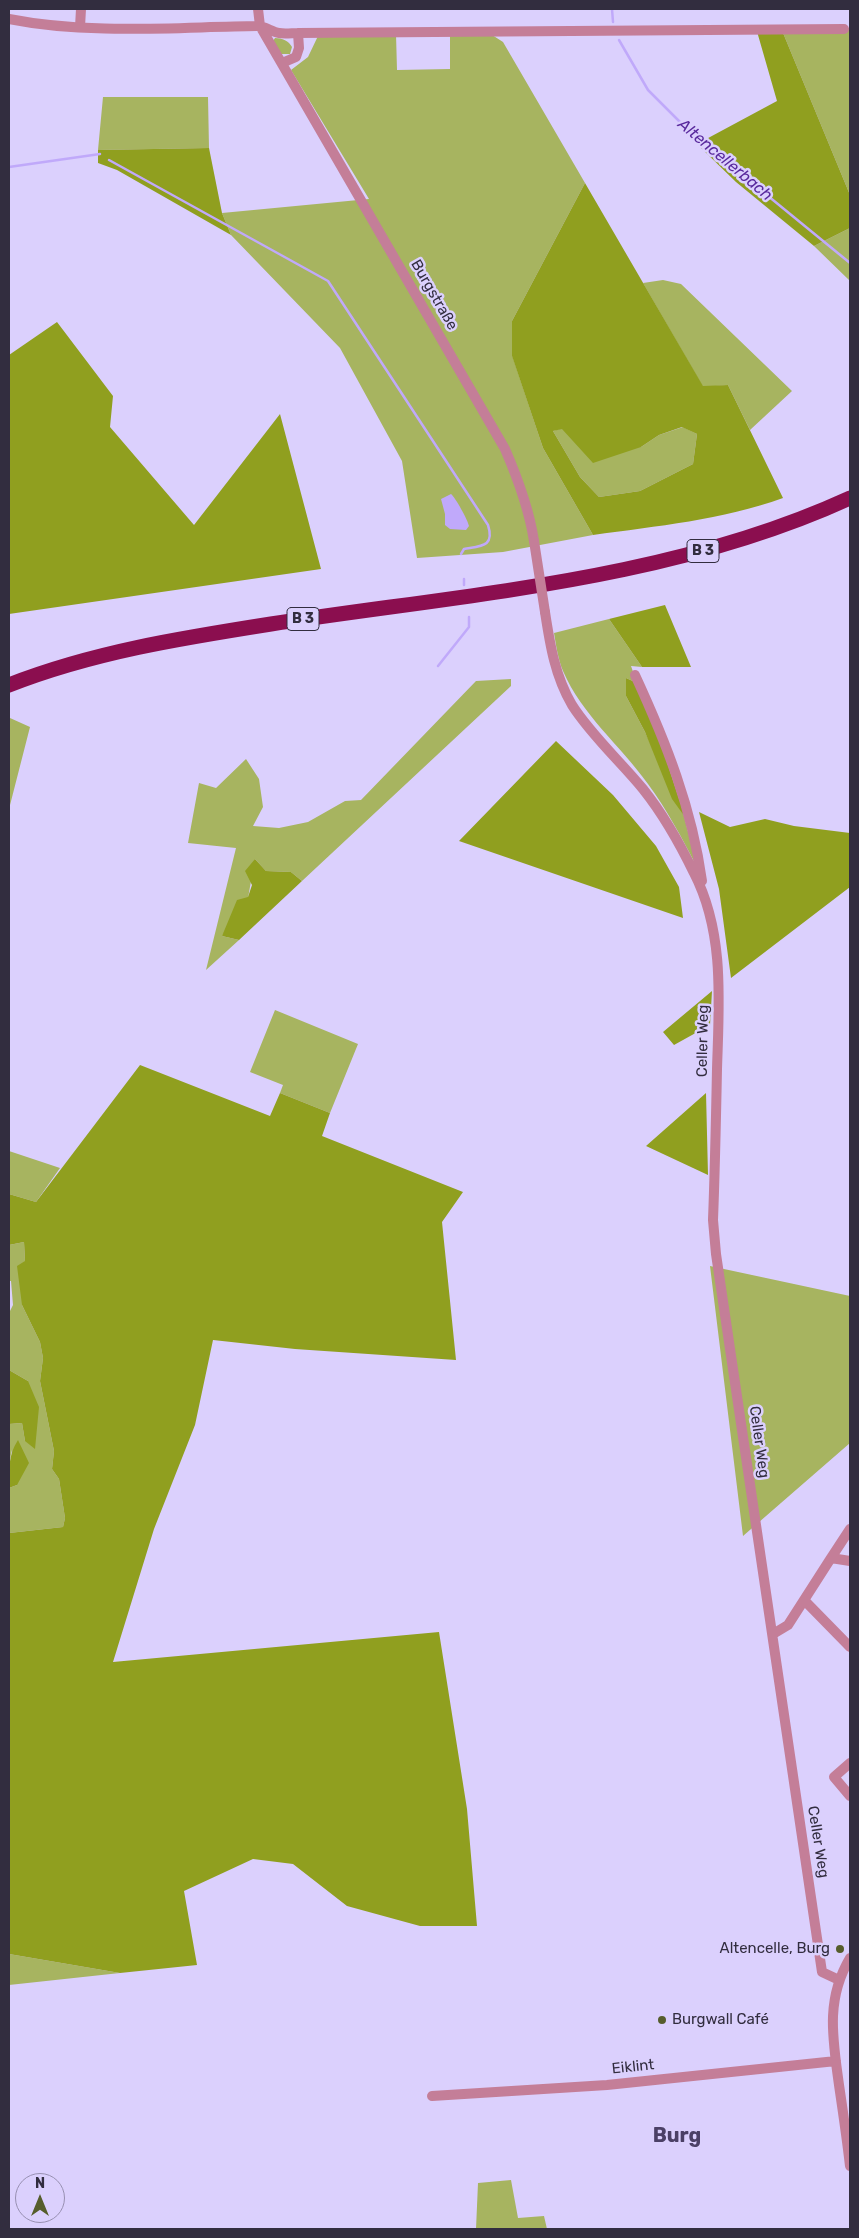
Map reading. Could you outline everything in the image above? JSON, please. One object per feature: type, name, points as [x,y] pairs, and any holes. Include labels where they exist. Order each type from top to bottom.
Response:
[{"type":"highway","name":"B 3","points":[[9,684],[58,668],[151,644],[284,622],[550,583],[655,563],[738,541],[787,524],[850,498]]},
{"type":"street","points":[[80,27],[81,9]]},
{"type":"street","name":"Burgstraße","points":[[258,9],[260,26],[505,449],[522,490],[530,519],[545,612]]},
{"type":"street","points":[[9,19],[47,26],[80,27],[230,28],[260,26],[278,33],[844,29]]},
{"type":"street","points":[[282,63],[296,57],[299,48],[298,33]]},
{"type":"street","name":"Celler Weg","points":[[545,612],[556,670],[573,707],[644,790],[680,847],[704,894]]},
{"type":"street","name":"Celler Weg","points":[[636,675],[656,720],[679,781],[695,838],[704,894],[716,943],[718,972],[714,1220],[716,1254],[822,1972],[840,1980]]},
{"type":"street","points":[[773,1634],[788,1625],[850,1529]]},
{"type":"street","points":[[831,1558],[850,1561]]},
{"type":"street","points":[[805,1601],[850,1647]]},
{"type":"street","points":[[850,1763],[834,1777],[850,1796]]},
{"type":"street","points":[[850,1958],[840,1980],[832,2007],[832,2032],[850,2166]]},
{"type":"street","name":"Eiklint","points":[[432,2096],[607,2085],[836,2061]]},
{"type":"green space","points":[[756,28],[781,28],[850,195],[850,228],[814,246],[736,182],[697,144],[777,101]]},
{"type":"green space","points":[[781,28],[850,28],[850,195]]},
{"type":"green space","points":[[489,33],[503,42],[585,183],[512,321],[512,355],[543,448],[593,535],[503,552],[417,558],[402,461],[340,348],[231,235],[222,213],[369,199],[291,70],[308,57],[318,36],[396,34],[397,70],[450,69],[450,34]]},
{"type":"green space","points":[[275,38],[283,39],[289,43],[292,47],[290,54],[279,54],[273,41]]},
{"type":"green space","points":[[103,97],[208,97],[209,148],[98,150]]},
{"type":"green space","points":[[209,148],[222,213],[231,235],[117,170],[98,163],[98,150]]},
{"type":"green space","points":[[585,183],[703,386],[728,385],[783,498],[760,506],[713,517],[593,535],[543,448],[512,356],[512,321]],"holes":[[[682,427],[697,434],[693,464],[640,491],[599,497],[580,477],[553,431],[562,429],[593,463],[641,447],[659,435]]]},
{"type":"green space","points":[[850,228],[850,281],[814,246]]},
{"type":"green space","points":[[663,280],[681,284],[792,391],[750,430],[728,385],[703,387],[643,283]]},
{"type":"green space","points":[[57,322],[113,396],[110,427],[194,525],[280,414],[321,569],[9,614],[9,355]]},
{"type":"green space","points":[[683,427],[697,434],[693,464],[640,491],[599,497],[580,477],[553,431],[562,428],[641,447],[659,435]]},
{"type":"green space","points":[[665,605],[691,667],[642,667],[609,619]]},
{"type":"green space","points":[[609,619],[642,667],[631,666],[637,683],[626,678],[626,696],[684,816],[697,867],[674,824],[655,794],[580,702],[561,666],[554,633]]},
{"type":"green space","points":[[626,678],[637,683],[654,722],[685,817],[672,799],[645,732],[626,696]]},
{"type":"green space","points":[[511,679],[511,686],[302,881],[291,872],[266,871],[255,859],[248,898],[222,936],[239,940],[206,970],[236,848],[188,843],[199,783],[216,788],[246,759],[259,779],[263,807],[253,826],[279,828],[308,822],[345,801],[361,800],[476,681]]},
{"type":"green space","points":[[10,718],[30,727],[9,809],[9,722]]},
{"type":"green space","points":[[556,741],[613,795],[656,846],[679,887],[683,918],[459,841]]},
{"type":"green space","points":[[699,812],[730,827],[765,819],[794,826],[850,833],[850,887],[731,978],[719,889]]},
{"type":"green space","points":[[255,859],[266,871],[291,872],[302,881],[239,940],[222,936],[237,900],[248,897],[252,885],[245,871]]},
{"type":"green space","points":[[712,991],[710,1025],[674,1045],[663,1032]]},
{"type":"green space","points":[[275,1010],[358,1044],[330,1113],[280,1093],[283,1085],[250,1072]]},
{"type":"green space","points":[[140,1065],[270,1116],[280,1093],[330,1113],[322,1136],[463,1192],[442,1222],[456,1360],[295,1349],[213,1340],[195,1425],[154,1529],[113,1662],[439,1632],[467,1809],[477,1926],[420,1926],[347,1906],[293,1864],[253,1859],[184,1891],[197,1965],[120,1973],[9,1954],[9,1533],[63,1527],[65,1518],[59,1479],[52,1469],[54,1451],[40,1381],[43,1358],[40,1342],[22,1305],[17,1266],[25,1261],[24,1242],[9,1245],[9,1194],[36,1202]]},
{"type":"green space","points":[[706,1093],[708,1175],[646,1146]]},
{"type":"green space","points":[[9,1151],[60,1168],[36,1202],[9,1194]]},
{"type":"green space","points":[[24,1242],[25,1261],[22,1305],[40,1342],[43,1358],[40,1381],[54,1451],[52,1469],[59,1479],[65,1518],[63,1527],[9,1533],[9,1488],[17,1485],[12,1450],[9,1464],[9,1424],[22,1423],[25,1441],[28,1381],[9,1370],[9,1313],[13,1305],[11,1281],[9,1281],[9,1245]]},
{"type":"green space","points":[[710,1266],[850,1296],[850,1443],[743,1536]]},
{"type":"green space","points":[[9,1370],[28,1381],[39,1407],[35,1449],[25,1441],[22,1423],[9,1424]]},
{"type":"green space","points":[[18,1440],[29,1463],[17,1485],[9,1488],[11,1457]]},
{"type":"green space","points":[[9,1954],[120,1973],[9,1985]]},
{"type":"green space","points":[[511,2180],[518,2218],[544,2216],[547,2229],[476,2229],[478,2183]]},
{"type":"shaded area","points":[[451,494],[468,523],[469,526],[466,530],[450,529],[445,525],[445,514],[441,499]]},
{"type":"waterway","name":"Altencellerbach","points":[[612,9],[613,22]]},
{"type":"waterway","name":"Altencellerbach","points":[[619,40],[648,90],[691,133],[850,263]]},
{"type":"waterway","points":[[9,167],[100,154]]},
{"type":"waterway","points":[[109,160],[328,281],[488,525],[490,532],[488,541],[481,546],[464,549],[461,554]]},
{"type":"waterway","points":[[464,579],[464,585]]},
{"type":"waterway","points":[[438,666],[469,627],[469,617]]},
{"type":"place","name":"Altencelle, Burg","points":[[840,1949]]},
{"type":"place","name":"Burgwall Café","points":[[662,2020]]},
{"type":"district","name":"Burg","points":[[677,2136]]}]
